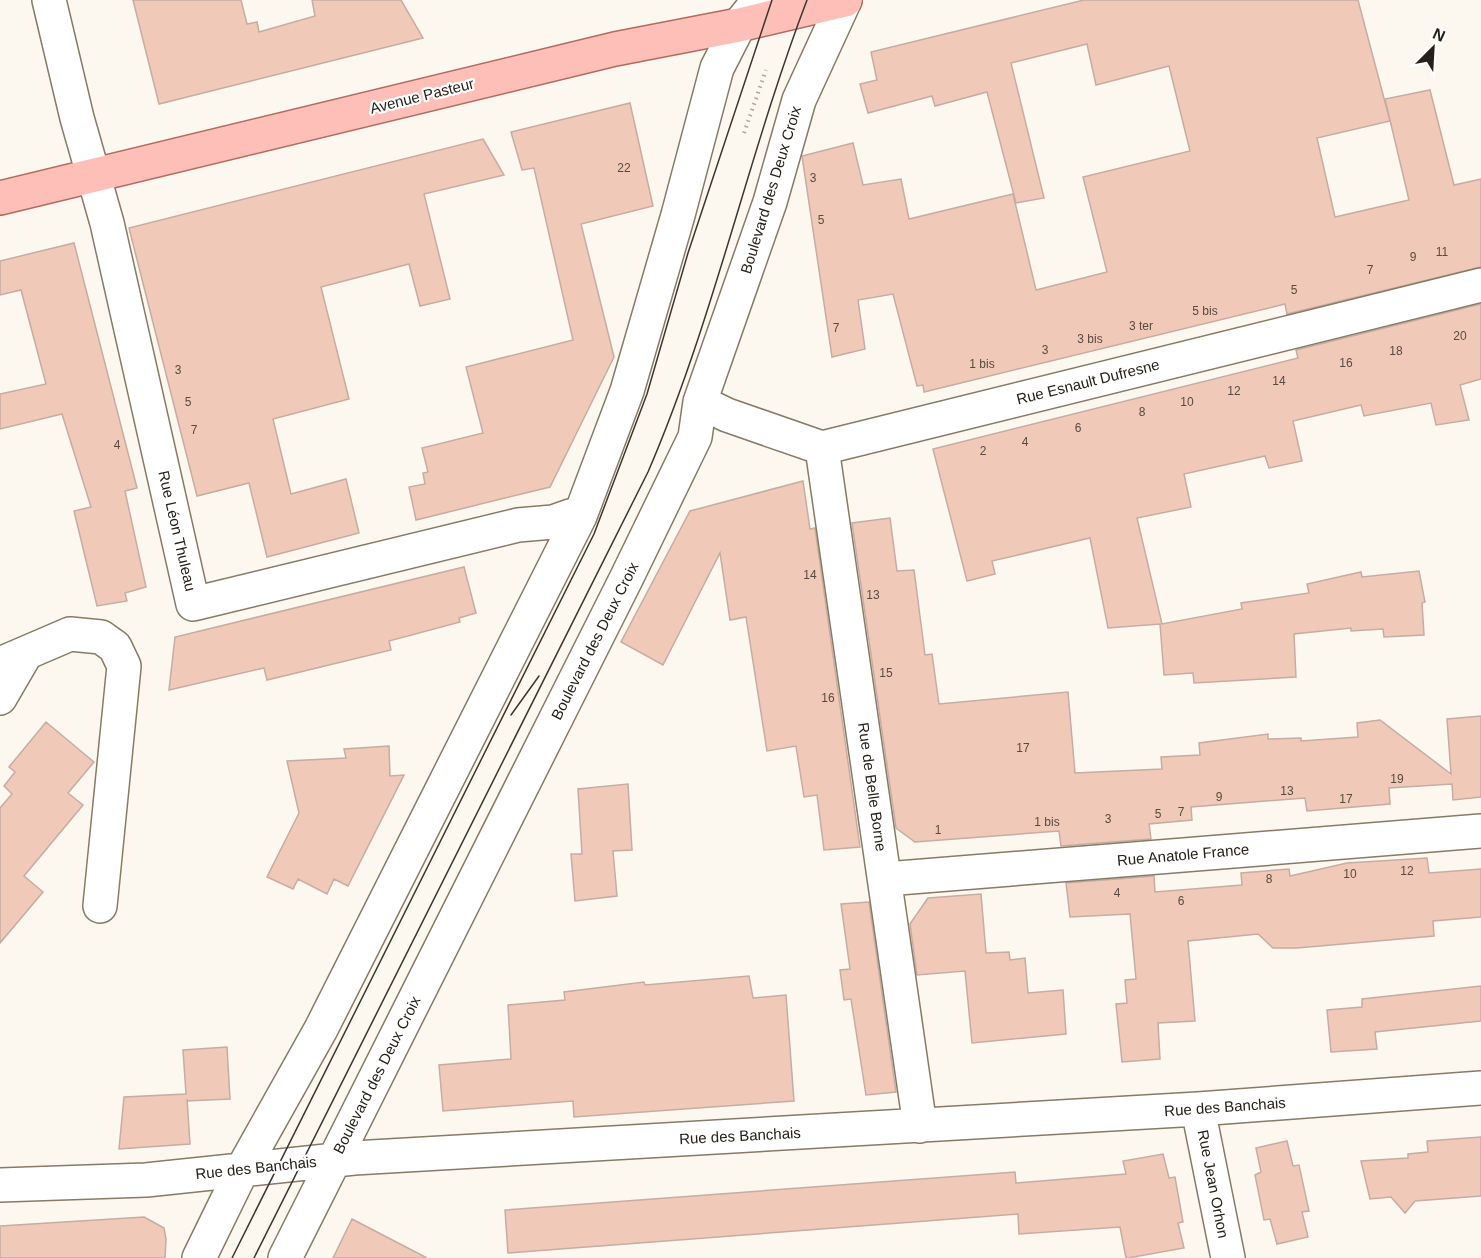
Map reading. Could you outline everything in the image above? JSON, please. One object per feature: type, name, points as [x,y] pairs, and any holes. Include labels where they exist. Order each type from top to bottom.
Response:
[{"type":"main road","name":"Avenue Pasteur","points":[[0,198],[615,49],[739,25],[845,0]]},
{"type":"street","points":[[49,0],[92,176]]},
{"type":"street","points":[[199,1258],[242,1170],[321,1029],[580,516],[627,391],[678,215],[717,68],[739,25],[759,0]]},
{"type":"street","name":"Boulevard des Deux Croix","points":[[285,1258],[631,569],[695,436],[700,402],[770,202],[799,100],[845,0]]},
{"type":"street","name":"Rue Léon Thuleau","points":[[92,176],[107,222],[193,604],[518,525],[553,522],[570,516],[580,516]]},
{"type":"street","name":"Rue Esnault Dufresne","points":[[822,448],[1481,285]]},
{"type":"street","points":[[700,402],[727,415],[822,448]]},
{"type":"street","name":"Rue de Belle Borne","points":[[822,448],[920,1126]]},
{"type":"street","points":[[0,698],[12,659],[70,633],[101,637],[115,647],[124,666],[100,906]]},
{"type":"street","name":"Rue Anatole France","points":[[886,879],[1481,831]]},
{"type":"street","name":"Rue des Banchais","points":[[0,1185],[146,1180],[334,1160],[1198,1109],[1481,1088]]},
{"type":"street","name":"Rue Jean Orhon","points":[[1198,1109],[1228,1258]]},
{"type":"path","points":[[744,133],[766,70]]},
{"type":"building","points":[[133,0],[241,0],[247,24],[257,22],[259,32],[315,16],[312,0],[401,0],[423,38],[159,104]]},
{"type":"building","points":[[1084,0],[1358,0],[1390,121],[1317,138],[1335,217],[1409,200],[1385,99],[1430,90],[1454,185],[1481,179],[1481,267],[1287,314],[1285,304],[924,392],[923,385],[917,386],[893,294],[858,300],[865,349],[832,357],[802,156],[853,143],[863,185],[901,179],[909,219],[1013,194],[1036,290],[1107,272],[1083,177],[1190,151],[1169,66],[1096,85],[1087,44],[1011,63],[1044,198],[1016,203],[987,92],[935,106],[932,96],[868,113],[860,84],[877,80],[871,52]]},
{"type":"building","points":[[630,103],[653,206],[581,224],[614,357],[550,487],[416,520],[409,487],[425,484],[423,473],[428,472],[422,448],[483,433],[466,367],[573,340],[534,168],[522,170],[511,132]]},
{"type":"building","points":[[483,139],[504,175],[424,194],[450,299],[420,306],[409,264],[321,287],[349,399],[273,419],[291,494],[346,479],[359,533],[267,557],[249,483],[197,496],[129,228]]},
{"type":"building","points":[[74,243],[137,488],[125,491],[146,587],[125,593],[127,601],[97,606],[74,511],[91,507],[62,414],[0,429],[0,394],[46,384],[21,290],[0,295],[0,261]]},
{"type":"building","points":[[1481,304],[1481,379],[1460,385],[1469,420],[1436,425],[1431,403],[1364,416],[1361,405],[1293,421],[1302,461],[1269,468],[1265,456],[1184,474],[1191,507],[1137,518],[1162,624],[1242,609],[1241,603],[1309,593],[1307,584],[1361,572],[1362,577],[1419,571],[1425,602],[1422,603],[1424,635],[1384,637],[1383,629],[1351,631],[1351,628],[1294,634],[1296,677],[1194,683],[1193,673],[1164,675],[1160,624],[1108,628],[1090,538],[992,561],[995,574],[967,581],[933,449],[1298,358],[1296,350]]},
{"type":"building","points":[[803,481],[810,529],[815,528],[860,847],[824,850],[817,795],[804,797],[796,746],[767,751],[746,617],[730,620],[720,553],[663,665],[621,642],[690,511]]},
{"type":"building","points":[[890,518],[897,571],[914,570],[925,655],[932,654],[939,704],[1068,692],[1075,773],[1162,769],[1161,757],[1200,755],[1199,743],[1268,734],[1268,739],[1301,738],[1301,741],[1358,737],[1357,723],[1380,720],[1451,774],[1447,719],[1481,716],[1481,797],[1453,800],[1452,784],[1389,788],[1390,804],[1307,811],[1305,798],[1191,807],[1192,820],[1149,824],[1151,839],[1061,846],[1059,831],[915,842],[896,828],[852,523]]},
{"type":"building","points":[[464,567],[476,613],[459,618],[460,622],[389,641],[391,650],[267,680],[264,668],[169,690],[175,637]]},
{"type":"building","points":[[46,722],[94,762],[68,793],[83,805],[24,876],[43,892],[0,943],[0,808],[12,794],[4,786],[15,772],[9,767]]},
{"type":"building","points":[[389,746],[390,776],[404,775],[348,886],[334,879],[327,894],[298,879],[293,889],[267,877],[299,813],[287,761],[346,758],[344,749]]},
{"type":"building","points":[[628,784],[632,850],[613,851],[617,896],[575,901],[571,854],[582,854],[578,789]]},
{"type":"building","points":[[1427,858],[1429,873],[1481,869],[1481,917],[1433,921],[1434,936],[1297,948],[1273,948],[1258,934],[1188,941],[1195,1021],[1158,1023],[1160,1059],[1122,1062],[1116,1004],[1127,1003],[1125,980],[1136,979],[1130,914],[1070,917],[1066,883],[1154,876],[1155,892],[1242,885],[1241,873],[1289,869],[1290,876],[1347,863]]},
{"type":"building","points":[[981,894],[986,953],[1009,952],[1010,960],[1025,958],[1028,993],[1063,990],[1066,1034],[972,1043],[965,971],[917,975],[910,924],[928,898]]},
{"type":"building","points":[[869,902],[896,1092],[866,1095],[851,999],[844,1000],[840,970],[850,969],[841,904]]},
{"type":"building","points":[[749,976],[753,998],[786,995],[794,1101],[574,1117],[573,1101],[443,1111],[439,1065],[511,1059],[508,1005],[565,1000],[564,992],[644,982],[645,985]]},
{"type":"building","points":[[1481,986],[1481,1021],[1375,1032],[1377,1049],[1331,1052],[1327,1010],[1362,1007],[1362,999]]},
{"type":"building","points":[[227,1047],[230,1099],[187,1101],[190,1144],[119,1149],[124,1097],[186,1094],[183,1050]]},
{"type":"building","points":[[1481,1137],[1481,1196],[1415,1201],[1405,1213],[1391,1197],[1370,1199],[1361,1161],[1408,1158],[1408,1154],[1428,1152],[1427,1141]]},
{"type":"building","points":[[1287,1141],[1293,1166],[1299,1165],[1309,1211],[1302,1212],[1308,1237],[1277,1244],[1270,1219],[1264,1220],[1255,1175],[1261,1172],[1256,1148]]},
{"type":"building","points":[[1163,1154],[1169,1178],[1175,1177],[1183,1222],[1178,1223],[1184,1248],[1128,1258],[1126,1258],[1120,1227],[1019,1234],[1018,1214],[508,1253],[505,1210],[1015,1172],[1016,1183],[1126,1174],[1123,1161]]},
{"type":"building","points":[[144,1217],[164,1228],[165,1258],[0,1258],[0,1226]]},
{"type":"building","points":[[352,1219],[427,1258],[333,1258]]},
{"type":"tram line","points":[[232,1258],[594,534],[647,394],[688,253],[772,0]]},
{"type":"tram line","points":[[254,1258],[648,472],[692,356],[786,59],[807,0]]},
{"type":"tram line","points":[[511,715],[539,676]]}]
